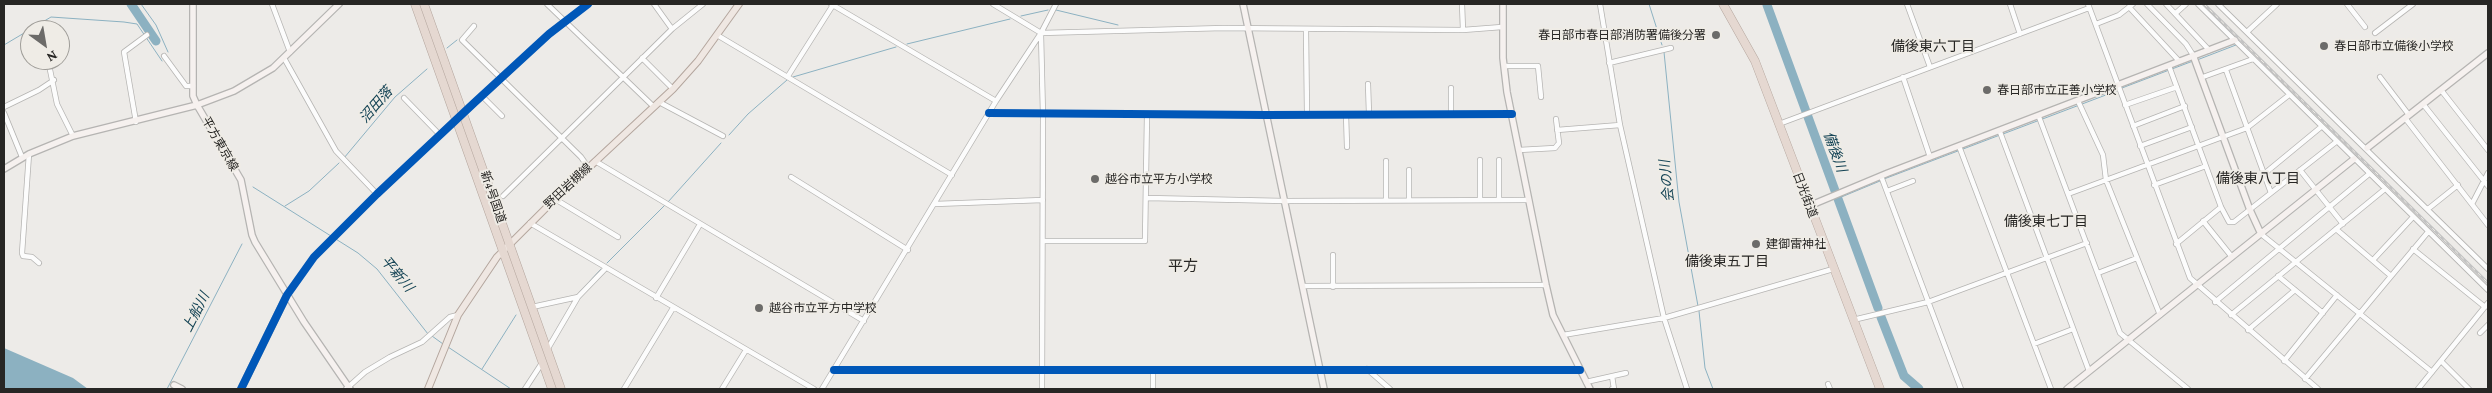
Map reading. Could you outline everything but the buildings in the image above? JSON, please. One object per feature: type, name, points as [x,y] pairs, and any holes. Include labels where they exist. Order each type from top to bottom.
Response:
[{"type":"highway","name":"新4号国道","points":[[415,4],[552,389]]},
{"type":"highway","name":"新4号国道","points":[[424,4],[561,389]]},
{"type":"highway","name":"日光街道","points":[[1723,4],[1749,48],[1880,389]]},
{"type":"main road","name":"野田岩槻線","points":[[428,389],[458,316],[480,280],[502,252],[594,161],[673,89],[717,35],[739,4]]},
{"type":"street","points":[[194,4],[193,96],[197,105],[258,78],[284,58],[339,4]]},
{"type":"street","points":[[272,4],[290,52]]},
{"type":"street","points":[[548,4],[621,78],[657,105],[724,136]]},
{"type":"street","points":[[241,389],[288,295],[314,257],[377,194],[501,78],[564,21],[588,4]]},
{"type":"street","points":[[654,4],[672,29]]},
{"type":"street","points":[[503,196],[672,29],[704,4]]},
{"type":"street","points":[[788,76],[832,4],[996,101]]},
{"type":"street","points":[[993,4],[1041,33],[1224,28],[1463,30],[1502,27]]},
{"type":"street","points":[[822,389],[908,250],[996,101],[1041,33],[1056,4]]},
{"type":"street","points":[[1243,4],[1324,389]]},
{"type":"street","points":[[1462,4],[1463,30]]},
{"type":"street","points":[[1503,4],[1504,66],[1546,285],[1553,315],[1590,389]]},
{"type":"street","points":[[1600,4],[1620,125],[1664,318],[1687,389]]},
{"type":"street","points":[[1907,4],[1930,67]]},
{"type":"street","points":[[2010,4],[2020,34]]},
{"type":"street","points":[[2147,4],[2186,44],[2194,55],[2250,210],[2261,234],[2432,372]]},
{"type":"street","points":[[2166,4],[2209,50]]},
{"type":"street","points":[[2176,14],[2186,4]]},
{"type":"street","points":[[2198,4],[2488,290]]},
{"type":"street","points":[[2218,4],[2248,31],[2488,269]]},
{"type":"street","points":[[2248,31],[2277,4]]},
{"type":"street","points":[[2347,4],[2365,27]]},
{"type":"street","points":[[2375,33],[2413,4]]},
{"type":"street","points":[[1778,124],[2020,34],[2088,6],[2190,278],[2196,286],[2318,389]]},
{"type":"street","points":[[2096,24],[2119,15],[2131,6],[2180,61]]},
{"type":"street","points":[[474,26],[462,40],[588,167]]},
{"type":"street","points":[[1306,30],[1306,114]]},
{"type":"street","points":[[1041,33],[1043,115],[1042,389]]},
{"type":"street","points":[[136,122],[124,52],[147,35]]},
{"type":"street","points":[[717,35],[952,175]]},
{"type":"street","points":[[1809,206],[1881,176],[2000,132],[2235,40]]},
{"type":"street","points":[[1609,63],[1670,48]]},
{"type":"street","points":[[2367,148],[2488,53]]},
{"type":"street","points":[[164,56],[186,86],[193,86]]},
{"type":"street","points":[[284,58],[336,151],[377,194]]},
{"type":"street","points":[[642,58],[673,89]]},
{"type":"street","points":[[2203,77],[2253,59]]},
{"type":"street","points":[[1504,66],[1538,66],[1541,97]]},
{"type":"street","points":[[2170,66],[2221,207],[2229,222],[2234,222],[2336,142]]},
{"type":"street","points":[[51,70],[57,104],[72,136]]},
{"type":"street","points":[[2226,70],[2272,193]]},
{"type":"street","points":[[2380,77],[2488,225]]},
{"type":"street","points":[[1903,78],[1930,157]]},
{"type":"street","points":[[4,107],[39,90],[54,80]]},
{"type":"street","points":[[1368,84],[1369,114]]},
{"type":"street","points":[[2126,105],[2177,86]]},
{"type":"street","points":[[1450,88],[1451,115]]},
{"type":"street","points":[[2441,90],[2488,150]]},
{"type":"street","points":[[2068,194],[2247,128],[2289,95]]},
{"type":"street","points":[[482,96],[502,116]]},
{"type":"street","points":[[404,98],[440,135]]},
{"type":"street","points":[[2078,102],[2103,155],[2106,180],[2160,315]]},
{"type":"street","points":[[2423,104],[2488,186]]},
{"type":"street","name":"平方東京線","points":[[4,169],[22,157],[72,136],[136,122],[197,105],[241,180],[252,235],[348,389]]},
{"type":"street","points":[[2133,126],[2185,106]]},
{"type":"street","points":[[4,113],[22,157]]},
{"type":"street","points":[[989,113],[1043,115],[1512,114]]},
{"type":"street","points":[[1043,241],[1145,241],[1147,114]]},
{"type":"street","points":[[1346,114],[1347,147]]},
{"type":"street","points":[[2039,116],[2120,333],[2188,389]]},
{"type":"street","points":[[1519,150],[1555,148],[1559,143],[1556,120]]},
{"type":"street","points":[[1556,130],[1620,125]]},
{"type":"street","points":[[2140,146],[2192,127]]},
{"type":"street","points":[[2264,174],[2322,127]]},
{"type":"street","points":[[2000,132],[2089,371]]},
{"type":"street","points":[[1960,146],[2051,389]]},
{"type":"street","points":[[29,154],[22,253],[23,256],[32,257],[39,263]]},
{"type":"street","points":[[2068,389],[2354,159]]},
{"type":"street","points":[[1480,160],[1480,200]]},
{"type":"street","points":[[1499,160],[1499,200]]},
{"type":"street","points":[[594,161],[668,207],[864,322]]},
{"type":"street","points":[[1386,161],[1386,200]]},
{"type":"street","points":[[2154,185],[2206,166]]},
{"type":"street","points":[[1409,170],[1409,200]]},
{"type":"street","points":[[2300,170],[2343,224]]},
{"type":"street","points":[[2472,204],[2488,173]]},
{"type":"street","points":[[2215,302],[2369,174]]},
{"type":"street","points":[[1881,176],[1961,389]]},
{"type":"street","points":[[791,177],[908,250]]},
{"type":"street","points":[[1886,191],[1913,182]]},
{"type":"street","points":[[2428,209],[2458,185]]},
{"type":"street","points":[[2230,315],[2385,189]]},
{"type":"street","points":[[1147,198],[1285,201],[1529,200]]},
{"type":"street","points":[[555,199],[618,237]]},
{"type":"street","points":[[935,204],[1043,200]]},
{"type":"street","points":[[2176,244],[2221,207]]},
{"type":"street","points":[[2373,260],[2413,217]]},
{"type":"street","points":[[2203,221],[2232,257]]},
{"type":"street","points":[[530,223],[814,389]]},
{"type":"street","points":[[656,298],[700,226]]},
{"type":"street","points":[[2336,230],[2391,276]]},
{"type":"street","points":[[2305,379],[2428,232]]},
{"type":"street","points":[[1852,320],[1928,302],[2087,243]]},
{"type":"street","points":[[2413,249],[2487,305],[2418,389]]},
{"type":"street","points":[[1332,255],[1333,286]]},
{"type":"street","points":[[2098,272],[2137,258]]},
{"type":"street","points":[[547,350],[578,297],[606,268]]},
{"type":"street","points":[[1563,335],[1664,318],[1833,269]]},
{"type":"street","points":[[2278,276],[2323,313]]},
{"type":"street","points":[[1303,286],[1546,285]]},
{"type":"street","points":[[2248,330],[2295,290]]},
{"type":"street","points":[[2284,361],[2337,295]]},
{"type":"street","points":[[532,307],[578,297]]},
{"type":"street","points":[[624,389],[673,308]]},
{"type":"street","points":[[348,389],[378,364],[429,337],[450,317],[458,316]]},
{"type":"street","points":[[2480,333],[2488,325]]},
{"type":"street","points":[[2034,344],[2073,329]]},
{"type":"street","points":[[722,389],[746,350]]},
{"type":"street","points":[[2441,361],[2465,388]]},
{"type":"street","points":[[525,389],[542,363]]},
{"type":"street","points":[[834,370],[1320,370],[1367,368],[1580,370]]},
{"type":"street","points":[[1367,368],[1390,389]]},
{"type":"street","points":[[1153,370],[1153,389]]},
{"type":"street","points":[[1586,382],[1626,373]]},
{"type":"street","points":[[1612,376],[1614,389],[1612,389]]},
{"type":"street","points":[[1828,384],[1830,389]]},
{"type":"street","points":[[174,385],[182,389]]},
{"type":"water","points":[[4,348],[73,378],[88,389],[4,389]]},
{"type":"waterway","name":"平新川","points":[[131,4],[156,41]]},
{"type":"waterway","points":[[141,4],[156,25],[168,52]]},
{"type":"waterway","name":"会の川","points":[[1649,4],[1662,45]]},
{"type":"waterway","name":"備後川","points":[[1767,5],[1878,308]]},
{"type":"waterway","points":[[1021,16],[1048,10]]},
{"type":"waterway","points":[[1056,10],[1118,25]]},
{"type":"waterway","name":"上船川","points":[[196,14],[196,49]]},
{"type":"waterway","points":[[4,45],[51,17],[124,22],[137,24],[162,61]]},
{"type":"waterway","points":[[907,44],[1010,19]]},
{"type":"waterway","name":"沼田落","points":[[447,48],[457,40]]},
{"type":"waterway","points":[[2197,60],[2236,45]]},
{"type":"waterway","points":[[793,77],[896,47]]},
{"type":"waterway","name":"上船川","points":[[196,52],[196,59]]},
{"type":"waterway","name":"会の川","points":[[1664,52],[1679,202],[1698,306]]},
{"type":"waterway","points":[[2122,88],[2193,61]]},
{"type":"waterway","name":"沼田落","points":[[344,158],[395,97],[427,69]]},
{"type":"waterway","points":[[729,135],[748,114],[787,80]]},
{"type":"waterway","points":[[2003,134],[2119,90]]},
{"type":"waterway","points":[[1884,179],[2000,135]]},
{"type":"waterway","points":[[668,202],[721,143]]},
{"type":"waterway","name":"沼田落","points":[[285,206],[309,191],[339,163]]},
{"type":"waterway","points":[[1839,198],[1880,181]]},
{"type":"waterway","name":"平新川","points":[[253,187],[358,253],[377,269],[428,334]]},
{"type":"waterway","points":[[607,263],[665,205]]},
{"type":"waterway","name":"上船川","points":[[167,389],[242,244]]},
{"type":"waterway","points":[[578,294],[601,269]]},
{"type":"waterway","name":"会の川","points":[[1699,311],[1705,368],[1713,389]]},
{"type":"waterway","points":[[482,369],[516,315]]},
{"type":"waterway","name":"備後川","points":[[1881,317],[1904,376],[1919,389]]},
{"type":"waterway","name":"平新川","points":[[432,336],[443,344]]},
{"type":"waterway","name":"平新川","points":[[448,347],[511,389]]},
{"type":"railway","points":[[2204,4],[2488,283]]},
{"type":"cycle path","points":[[241,389],[287,295],[314,257],[377,194],[474,103],[549,34],[588,4]]},
{"type":"cycle path","points":[[989,113],[1512,114]]},
{"type":"cycle path","points":[[834,370],[1580,370]]},
{"type":"place","name":"春日部市春日部消防署備後分署","points":[[1716,35]]},
{"type":"place","name":"春日部市立備後小学校","points":[[2324,46]]},
{"type":"place","name":"春日部市立正善小学校","points":[[1987,90]]},
{"type":"place","name":"越谷市立平方小学校","points":[[1095,179]]},
{"type":"place","name":"建御雷神社","points":[[1756,244]]},
{"type":"place","name":"越谷市立平方中学校","points":[[759,308]]},
{"type":"district","name":"備後東六丁目","points":[[1933,47]]},
{"type":"district","name":"備後東八丁目","points":[[2258,179]]},
{"type":"district","name":"備後東七丁目","points":[[2046,222]]},
{"type":"district","name":"備後東五丁目","points":[[1727,262]]},
{"type":"district","name":"平方","points":[[1183,266]]}]
